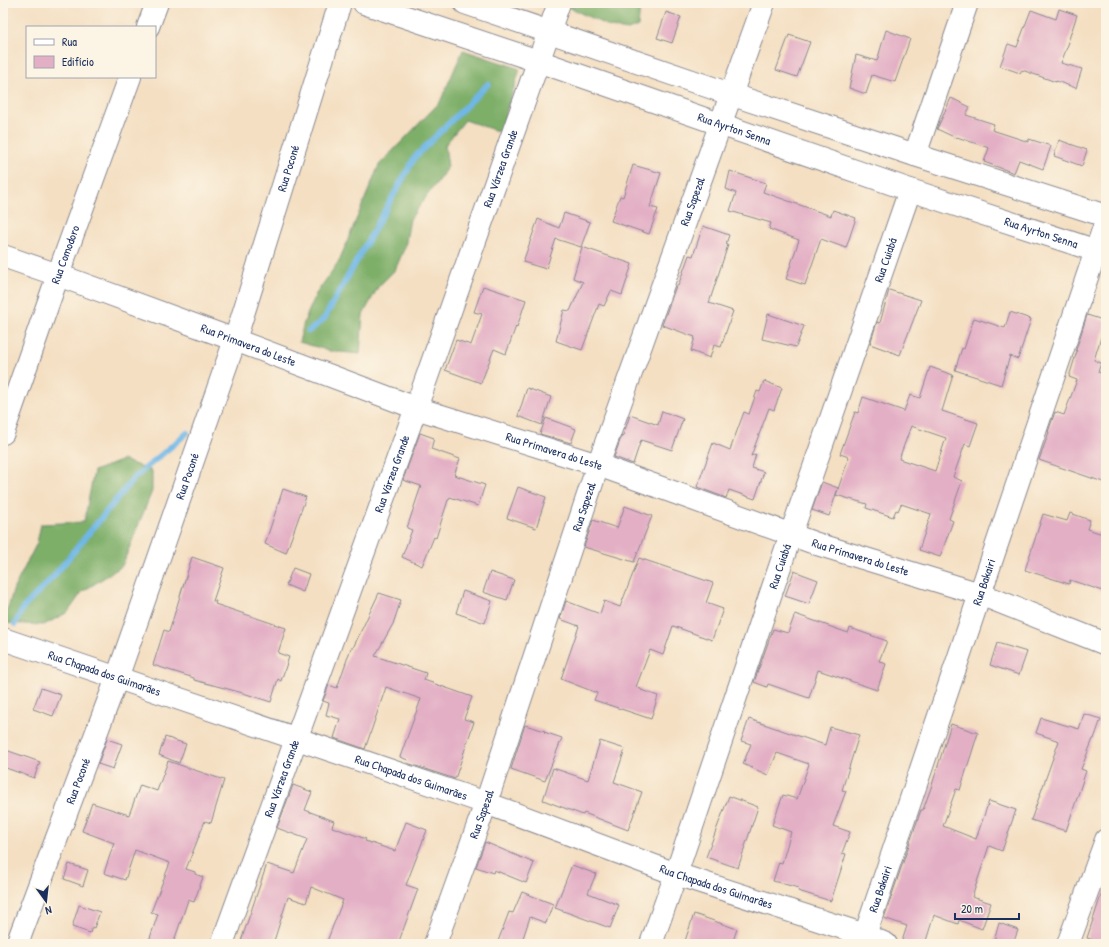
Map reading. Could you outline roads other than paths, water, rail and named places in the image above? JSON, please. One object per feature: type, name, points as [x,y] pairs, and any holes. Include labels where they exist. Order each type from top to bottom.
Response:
[{"type":"street","points":[[148,26],[157,3]]},
{"type":"street","name":"Rua Poconé","points":[[17,944],[117,678],[235,340],[340,3]]},
{"type":"street","name":"Rua Ayrton Senna","points":[[364,3],[538,61],[910,190],[1101,252]]},
{"type":"street","points":[[465,3],[730,94],[914,155],[1106,216]]},
{"type":"street","name":"Rua Várzea Grande","points":[[222,944],[416,408],[558,3]]},
{"type":"street","name":"Rua Sapezal","points":[[435,944],[486,803],[598,465],[719,124],[764,3]]},
{"type":"street","points":[[914,155],[967,3]]},
{"type":"street","name":"Rua Comodoro","points":[[3,433],[58,275],[130,78]]},
{"type":"street","name":"Rua Cuiabá","points":[[651,944],[910,190]]},
{"type":"street","name":"Rua Bakairi","points":[[864,940],[980,594],[1101,252],[1106,221]]},
{"type":"street","name":"Rua Primavera do Leste","points":[[3,256],[235,340],[416,408],[598,465],[817,544],[980,594],[1106,644]]},
{"type":"street","name":"Rua Chapada dos Guimarães","points":[[3,639],[486,803],[676,874],[864,940],[886,944]]},
{"type":"street","points":[[1068,944],[1106,840]]},
{"type":"waterway","points":[[309,331],[324,319],[415,157],[488,84]]},
{"type":"waterway","points":[[15,624],[23,608],[53,577],[134,478],[187,433]]}]
